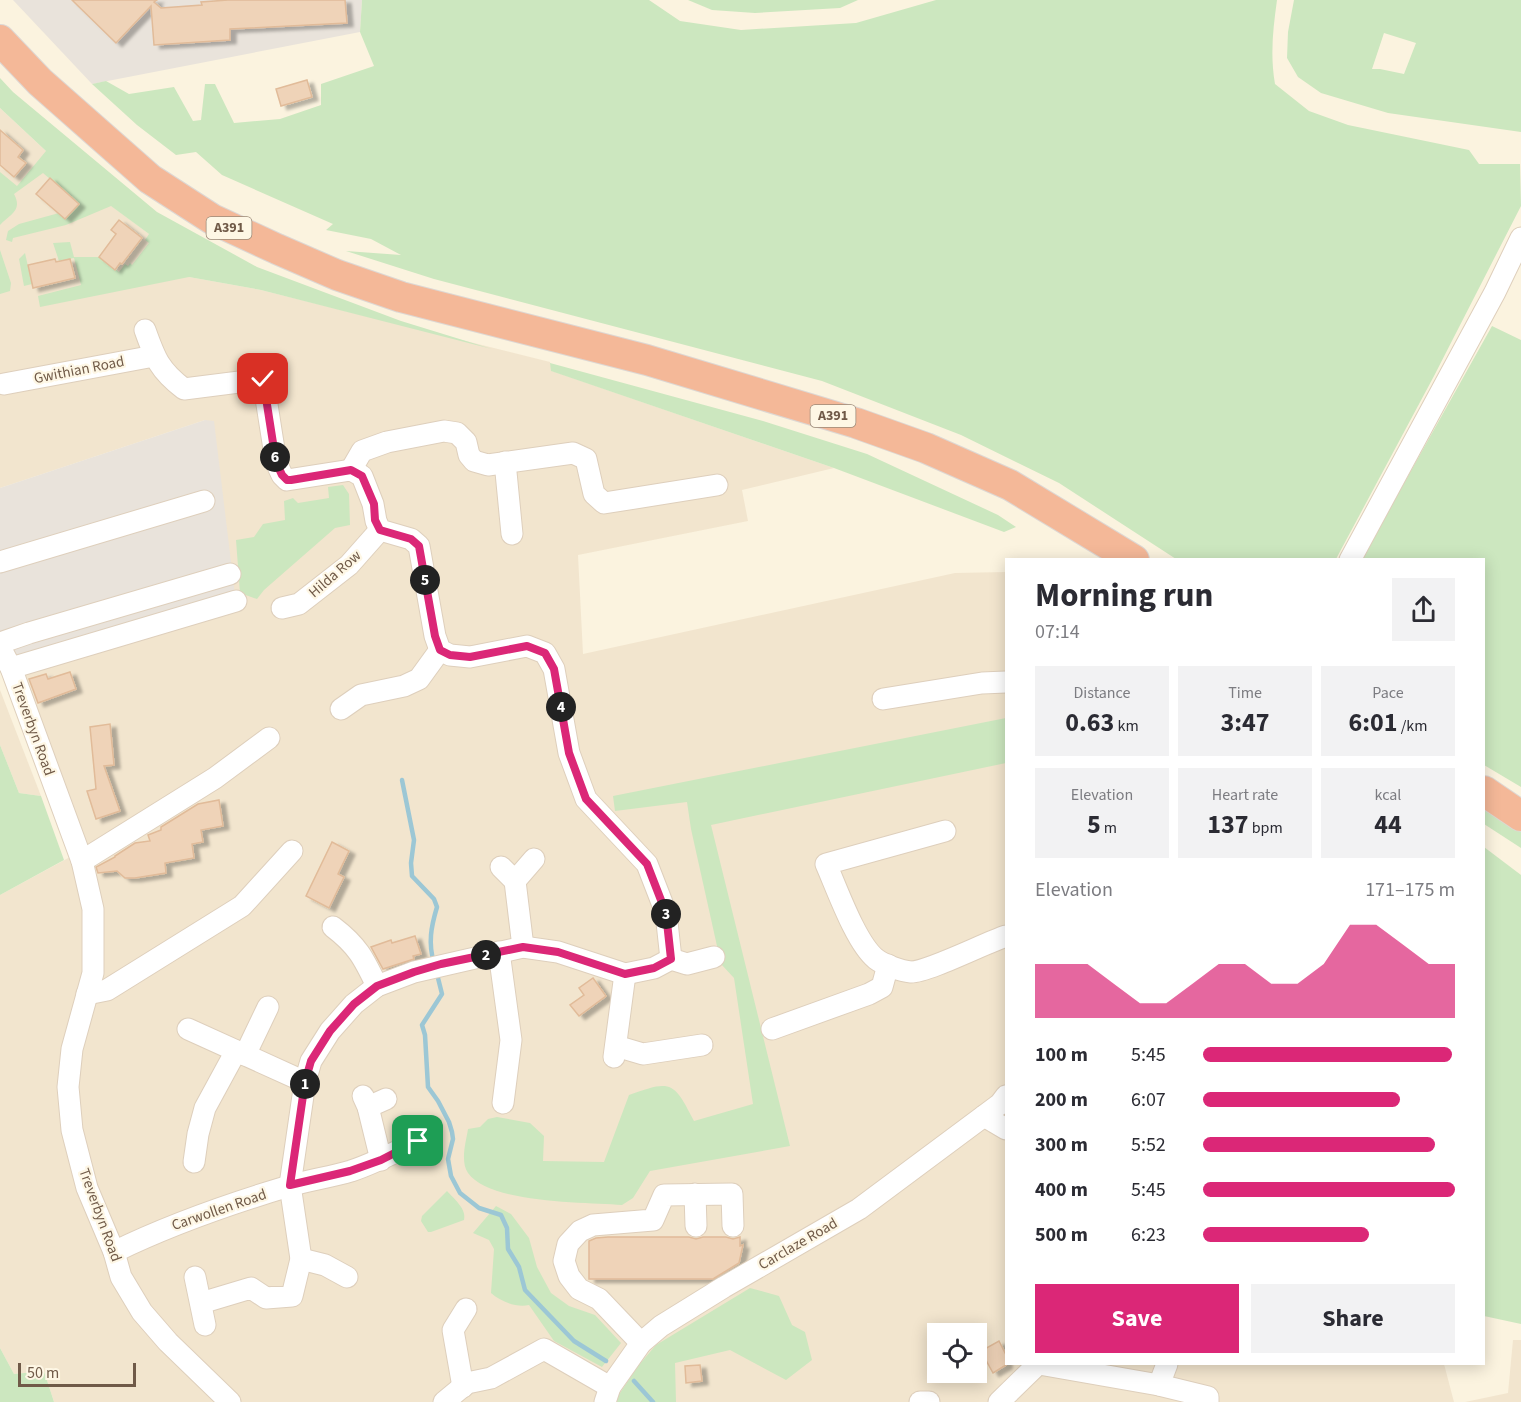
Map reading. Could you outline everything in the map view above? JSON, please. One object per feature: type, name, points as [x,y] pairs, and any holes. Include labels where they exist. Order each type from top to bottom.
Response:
[{"type":"highway","name":"A391","points":[[0,40],[40,82],[150,178],[212,219],[277,249],[337,275],[390,293],[647,360],[896,437],[1010,485],[1131,558]]},
{"type":"highway","points":[[1485,793],[1521,816]]},
{"type":"street","points":[[1351,558],[1495,292],[1521,238]]},
{"type":"street","points":[[145,330],[154,356],[166,375],[184,389],[263,379],[276,462],[287,480],[351,470],[362,476],[374,504],[375,520],[380,530],[411,539],[419,546],[435,636],[440,650],[450,655],[470,657],[527,646],[545,653],[554,669],[569,753],[586,799],[647,864],[666,913],[671,959]]},
{"type":"street","name":"Gwithian Road","points":[[4,384],[154,356]]},
{"type":"street","points":[[351,470],[362,451],[387,442],[444,431],[457,433],[466,442],[469,455],[474,461],[488,465],[573,453],[586,459],[594,494],[604,504],[717,485]]},
{"type":"street","points":[[505,462],[512,534]]},
{"type":"street","points":[[0,562],[204,501]]},
{"type":"street","name":"Hilda Row","points":[[282,609],[299,604],[349,565],[380,530]]},
{"type":"street","points":[[0,645],[230,573]]},
{"type":"street","points":[[11,668],[236,601]]},
{"type":"street","name":"Treverbyn Road","points":[[0,645],[11,668],[82,861],[93,909],[93,973],[72,1049],[68,1087],[72,1130],[87,1188],[114,1252],[121,1277],[142,1312],[168,1342],[230,1402]]},
{"type":"street","points":[[341,709],[361,695],[404,686],[419,679],[440,650]]},
{"type":"street","points":[[883,699],[982,683],[1005,682]]},
{"type":"street","points":[[82,861],[215,778],[269,738]]},
{"type":"street","points":[[945,831],[826,864],[862,940],[875,958],[888,965],[911,972],[932,966],[1005,936]]},
{"type":"street","points":[[87,994],[107,990],[242,906],[292,851]]},
{"type":"street","points":[[523,947],[508,874],[534,859]]},
{"type":"street","points":[[333,927],[356,947],[377,986]]},
{"type":"street","points":[[201,1303],[251,1288],[266,1298],[292,1296],[301,1259],[290,1185],[305,1082],[311,1061],[330,1031],[354,1004],[377,986],[435,966],[523,947],[558,952],[625,974],[654,968],[671,959],[687,964],[714,957]]},
{"type":"street","points":[[499,952],[511,1041],[503,1103]]},
{"type":"street","points":[[772,1029],[869,994],[882,987],[888,965]]},
{"type":"street","points":[[625,974],[615,1051],[643,1054],[702,1045]]},
{"type":"street","points":[[194,1162],[205,1108],[268,1007]]},
{"type":"street","points":[[188,1029],[305,1082]]},
{"type":"street","name":"Carclaze Road","points":[[608,1395],[641,1343],[661,1326],[858,1209],[1000,1104],[1005,1097]]},
{"type":"street","points":[[372,1101],[381,1160]]},
{"type":"street","points":[[984,1116],[1005,1128]]},
{"type":"street","name":"Carwollen Road","points":[[114,1252],[148,1235],[290,1185],[350,1171],[381,1160],[418,1141]]},
{"type":"street","points":[[695,1194],[696,1226]]},
{"type":"street","points":[[641,1343],[599,1299],[579,1288],[569,1276],[564,1261],[568,1244],[580,1231],[593,1225],[653,1220],[664,1195],[732,1194],[733,1226]]},
{"type":"street","points":[[301,1259],[325,1265],[347,1277]]},
{"type":"street","points":[[195,1277],[205,1325]]},
{"type":"street","points":[[463,1387],[453,1330],[472,1305]]},
{"type":"street","points":[[444,1402],[467,1383],[491,1378],[544,1349],[608,1395]]},
{"type":"street","points":[[1004,1395],[1038,1365]]},
{"type":"street","points":[[1045,1365],[1159,1385],[1208,1397],[1208,1402]]},
{"type":"street","points":[[1159,1385],[1167,1365]]},
{"type":"street","points":[[920,1402],[929,1402]]},
{"type":"shaded area","points":[[13,0],[362,0],[360,32],[92,84]]},
{"type":"shaded area","points":[[0,108],[78,181],[180,257],[189,277],[261,290],[550,362],[552,371],[834,468],[742,490],[748,521],[578,555],[583,654],[955,573],[1005,572],[1005,1365],[1444,1365],[1454,1402],[54,1402],[44,1371],[14,1374],[0,1348],[0,895],[83,850],[19,669],[205,420],[0,488]]},
{"type":"shaded area","points":[[205,420],[214,421],[235,595],[13,658],[0,631],[0,488]]},
{"type":"shaded area","points":[[0,690],[41,796],[19,793],[0,745]]},
{"type":"shaded area","points":[[1513,1340],[1521,1340],[1521,1402],[1465,1402],[1508,1393]]},
{"type":"green space","points":[[362,0],[649,0],[680,21],[741,30],[856,23],[936,0],[1277,0],[1273,42],[1275,84],[1309,111],[1348,125],[1469,150],[1479,164],[1520,164],[1521,206],[1434,376],[1337,558],[1174,558],[1059,483],[961,435],[822,381],[434,279],[346,251],[401,255],[371,239],[326,230],[333,224],[222,175],[196,152],[176,155],[137,125],[92,84],[106,81],[129,94],[174,87],[193,121],[201,120],[205,84],[215,84],[234,123],[280,119],[321,105],[321,84],[374,66],[360,32]]},
{"type":"green space","points":[[688,0],[858,0],[840,8],[755,13],[712,10]]},
{"type":"green space","points":[[1294,0],[1521,0],[1521,132],[1388,113],[1321,93],[1298,77],[1287,58],[1288,32]],"holes":[[[1384,33],[1416,43],[1404,74],[1372,69]]]},
{"type":"green space","points":[[0,78],[13,92],[157,212],[257,267],[401,321],[492,349],[261,290],[189,277],[40,307],[38,296],[81,285],[74,258],[59,261],[53,243],[70,242],[74,257],[99,257],[119,272],[125,264],[132,265],[149,243],[145,240],[149,234],[111,206],[66,225],[13,238],[12,242],[6,240],[8,231],[19,224],[59,213],[78,203],[43,173],[14,194],[16,208],[0,225],[0,172],[17,186],[46,151],[0,108]]},
{"type":"green space","points":[[0,250],[11,283],[10,291],[0,294]]},
{"type":"green space","points":[[25,253],[32,284],[24,286],[19,259]]},
{"type":"green space","points":[[1492,326],[1521,340],[1521,787],[1485,766],[1485,558],[1362,558]]},
{"type":"green space","points":[[550,363],[763,421],[867,454],[998,515],[1016,527],[1004,532],[834,468],[551,371]]},
{"type":"green space","points":[[343,485],[349,494],[350,525],[335,528],[264,590],[257,599],[240,593],[236,540],[254,537],[263,524],[285,520],[284,501],[293,498],[298,503],[329,498],[328,487]]},
{"type":"green space","points":[[1005,718],[1005,763],[711,825],[790,1146],[650,1171],[633,1198],[622,1205],[540,1200],[496,1191],[479,1183],[468,1173],[464,1163],[468,1129],[480,1127],[488,1119],[497,1117],[530,1123],[544,1136],[543,1161],[604,1162],[629,1095],[654,1087],[670,1087],[681,1098],[694,1121],[753,1104],[734,978],[721,964],[687,802],[615,811],[613,796]]},
{"type":"green space","points":[[0,745],[19,793],[41,796],[64,860],[0,895]]},
{"type":"green space","points":[[1485,808],[1521,832],[1521,848],[1485,825]]},
{"type":"green space","points":[[1485,848],[1521,875],[1521,1324],[1485,1316]]},
{"type":"green space","points":[[447,1191],[462,1208],[464,1220],[428,1232],[421,1221],[422,1216]]},
{"type":"green space","points":[[496,1206],[511,1214],[529,1238],[537,1267],[551,1293],[569,1306],[595,1315],[621,1343],[602,1367],[554,1341],[529,1305],[519,1306],[509,1303],[491,1293],[494,1249],[489,1240],[473,1233]]},
{"type":"green space","points":[[750,1288],[779,1296],[792,1325],[805,1332],[812,1360],[786,1380],[730,1350],[675,1363],[676,1402],[614,1402],[638,1366],[656,1345]]},
{"type":"green space","points":[[0,1348],[14,1374],[44,1371],[54,1402],[0,1402]]},
{"type":"building","points":[[72,0],[157,0],[154,2],[161,8],[202,5],[201,2],[228,0],[345,0],[347,23],[230,29],[230,40],[154,45],[151,6],[116,43]]},
{"type":"building","points":[[307,80],[312,97],[281,106],[276,89]]},
{"type":"building","points":[[0,130],[23,150],[18,157],[26,163],[14,177],[0,165]]},
{"type":"building","points":[[50,178],[79,204],[65,219],[36,194]]},
{"type":"building","points":[[119,220],[142,238],[115,270],[99,257],[116,234],[111,230]]},
{"type":"building","points":[[55,259],[56,262],[70,259],[75,278],[33,288],[28,265]]},
{"type":"building","points":[[70,672],[76,689],[38,703],[29,679],[46,674],[48,679]]},
{"type":"building","points":[[110,724],[114,765],[104,766],[120,811],[96,819],[87,791],[96,789],[90,727]]},
{"type":"building","points":[[219,800],[223,826],[201,830],[203,842],[192,844],[194,858],[165,863],[166,873],[135,878],[125,878],[117,871],[98,873],[96,867],[135,843],[150,841],[148,835],[161,830],[161,827],[198,804]]},
{"type":"building","points":[[332,842],[349,851],[338,874],[344,877],[329,908],[306,896]]},
{"type":"building","points":[[415,936],[421,954],[413,956],[414,959],[383,969],[371,947],[391,940],[392,943]]},
{"type":"building","points":[[593,978],[606,996],[579,1016],[570,1005],[584,995],[579,988]]},
{"type":"building","points":[[608,1237],[689,1237],[696,1239],[726,1237],[733,1239],[740,1237],[740,1246],[743,1245],[739,1263],[713,1279],[589,1279],[589,1241]]},
{"type":"building","points":[[999,1341],[1005,1353],[1006,1365],[993,1373],[987,1362],[987,1348]]},
{"type":"building","points":[[700,1365],[702,1381],[686,1383],[685,1366]]},
{"type":"waterway","points":[[402,780],[414,840],[412,876],[434,899],[437,907],[431,935],[434,963]]},
{"type":"waterway","points":[[437,974],[442,994],[422,1025],[425,1035],[428,1087],[438,1101],[452,1132],[453,1139],[448,1159],[451,1176],[460,1193],[479,1208],[501,1215],[507,1228],[508,1249],[519,1267],[525,1290],[574,1341],[606,1361]]},
{"type":"waterway","points":[[634,1381],[653,1402]]},
{"type":"route","points":[[263,379],[276,462],[282,475],[287,480],[291,480],[351,470],[362,476],[374,504],[375,520],[380,530],[411,539],[419,546],[435,636],[440,650],[450,655],[470,657],[527,646],[545,653],[554,669],[569,753],[586,799],[647,864],[666,913],[671,959],[654,968],[625,974],[558,952],[523,947],[414,972],[377,986],[354,1004],[330,1031],[311,1061],[305,1082],[290,1185],[350,1171],[381,1160],[418,1141]]}]
